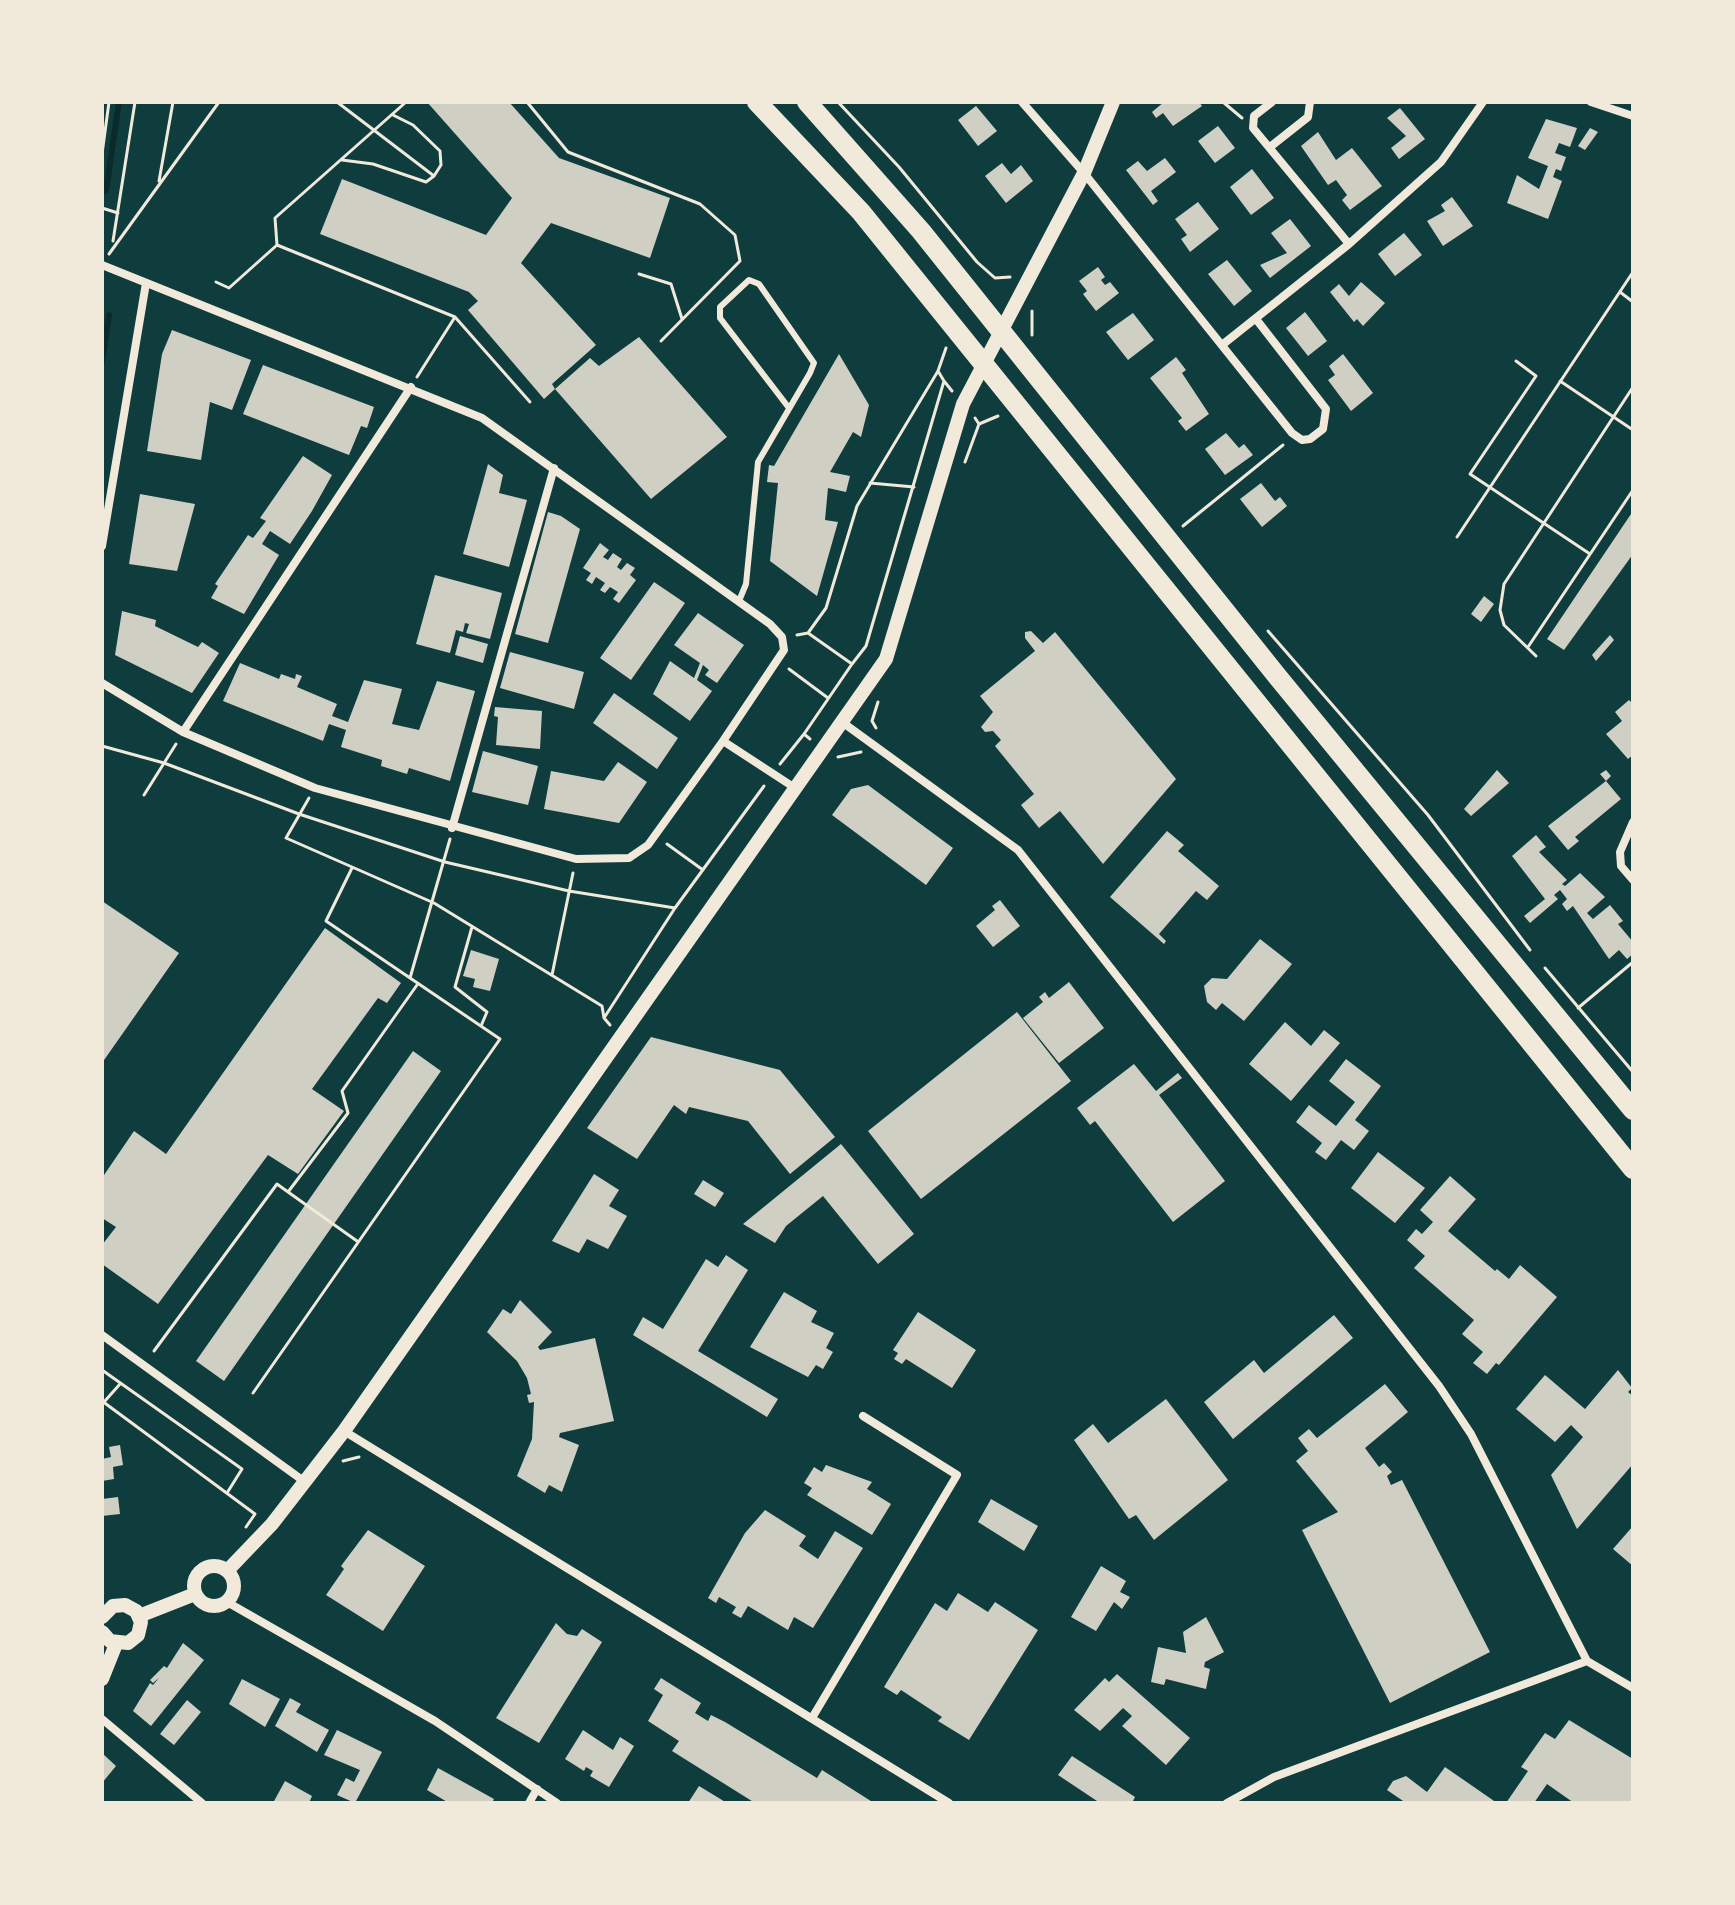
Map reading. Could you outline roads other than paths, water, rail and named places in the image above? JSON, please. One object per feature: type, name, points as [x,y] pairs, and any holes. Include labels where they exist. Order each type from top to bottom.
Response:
[{"type":"main road","points":[[757,102],[861,212],[1633,1169]]},
{"type":"main road","points":[[807,102],[887,190],[1633,1110]]},
{"type":"street","points":[[1022,102],[1084,173],[1295,435],[1310,439],[1323,429],[1326,409],[1256,319]]},
{"type":"street","points":[[227,1571],[306,1483],[344,1431],[886,659],[947,450],[982,363],[1084,173],[1113,102]]},
{"type":"street","points":[[1272,102],[1254,116],[1252,123],[1349,244]]},
{"type":"street","points":[[1270,147],[1308,117],[1310,102]]},
{"type":"street","points":[[1222,345],[1349,244],[1441,162],[1483,102]]},
{"type":"street","points":[[1591,102],[1633,116]]},
{"type":"street","points":[[102,683],[183,732],[315,788],[452,828],[576,859],[629,858],[648,845],[784,650],[782,637],[739,601],[482,418],[103,266]]},
{"type":"street","points":[[102,546],[146,283]]},
{"type":"street","points":[[183,732],[411,387]]},
{"type":"street","points":[[452,828],[554,468]]},
{"type":"street","points":[[842,722],[1018,850],[1456,1411],[1587,1661],[1633,1688]]},
{"type":"street","points":[[723,741],[795,788]]},
{"type":"street","points":[[1633,822],[1620,852],[1621,866],[1633,880]]},
{"type":"street","points":[[102,1335],[306,1483]]},
{"type":"street","points":[[812,1718],[957,1475],[863,1416]]},
{"type":"street","points":[[344,1431],[949,1803]]},
{"type":"street","points":[[227,1602],[235,1586],[227,1571],[215,1566],[203,1570],[195,1580],[195,1594],[209,1606],[227,1602],[435,1721],[557,1803]]},
{"type":"street","points":[[139,1616],[195,1594]]},
{"type":"street","points":[[102,1617],[107,1609],[119,1604],[131,1607],[139,1616],[138,1635],[128,1643],[116,1644],[102,1632]]},
{"type":"street","points":[[102,1679],[116,1644]]},
{"type":"street","points":[[1227,1803],[1274,1777],[1587,1661]]},
{"type":"street","points":[[102,1719],[202,1803]]},
{"type":"street","points":[[529,1803],[537,1789]]},
{"type":"lane","points":[[739,601],[746,584],[758,462],[789,408],[814,363],[759,284],[749,280],[720,307],[720,318],[789,408]]},
{"type":"waterway","points":[[106,191],[119,102]]},
{"type":"waterway","points":[[102,362],[109,315]]}]
